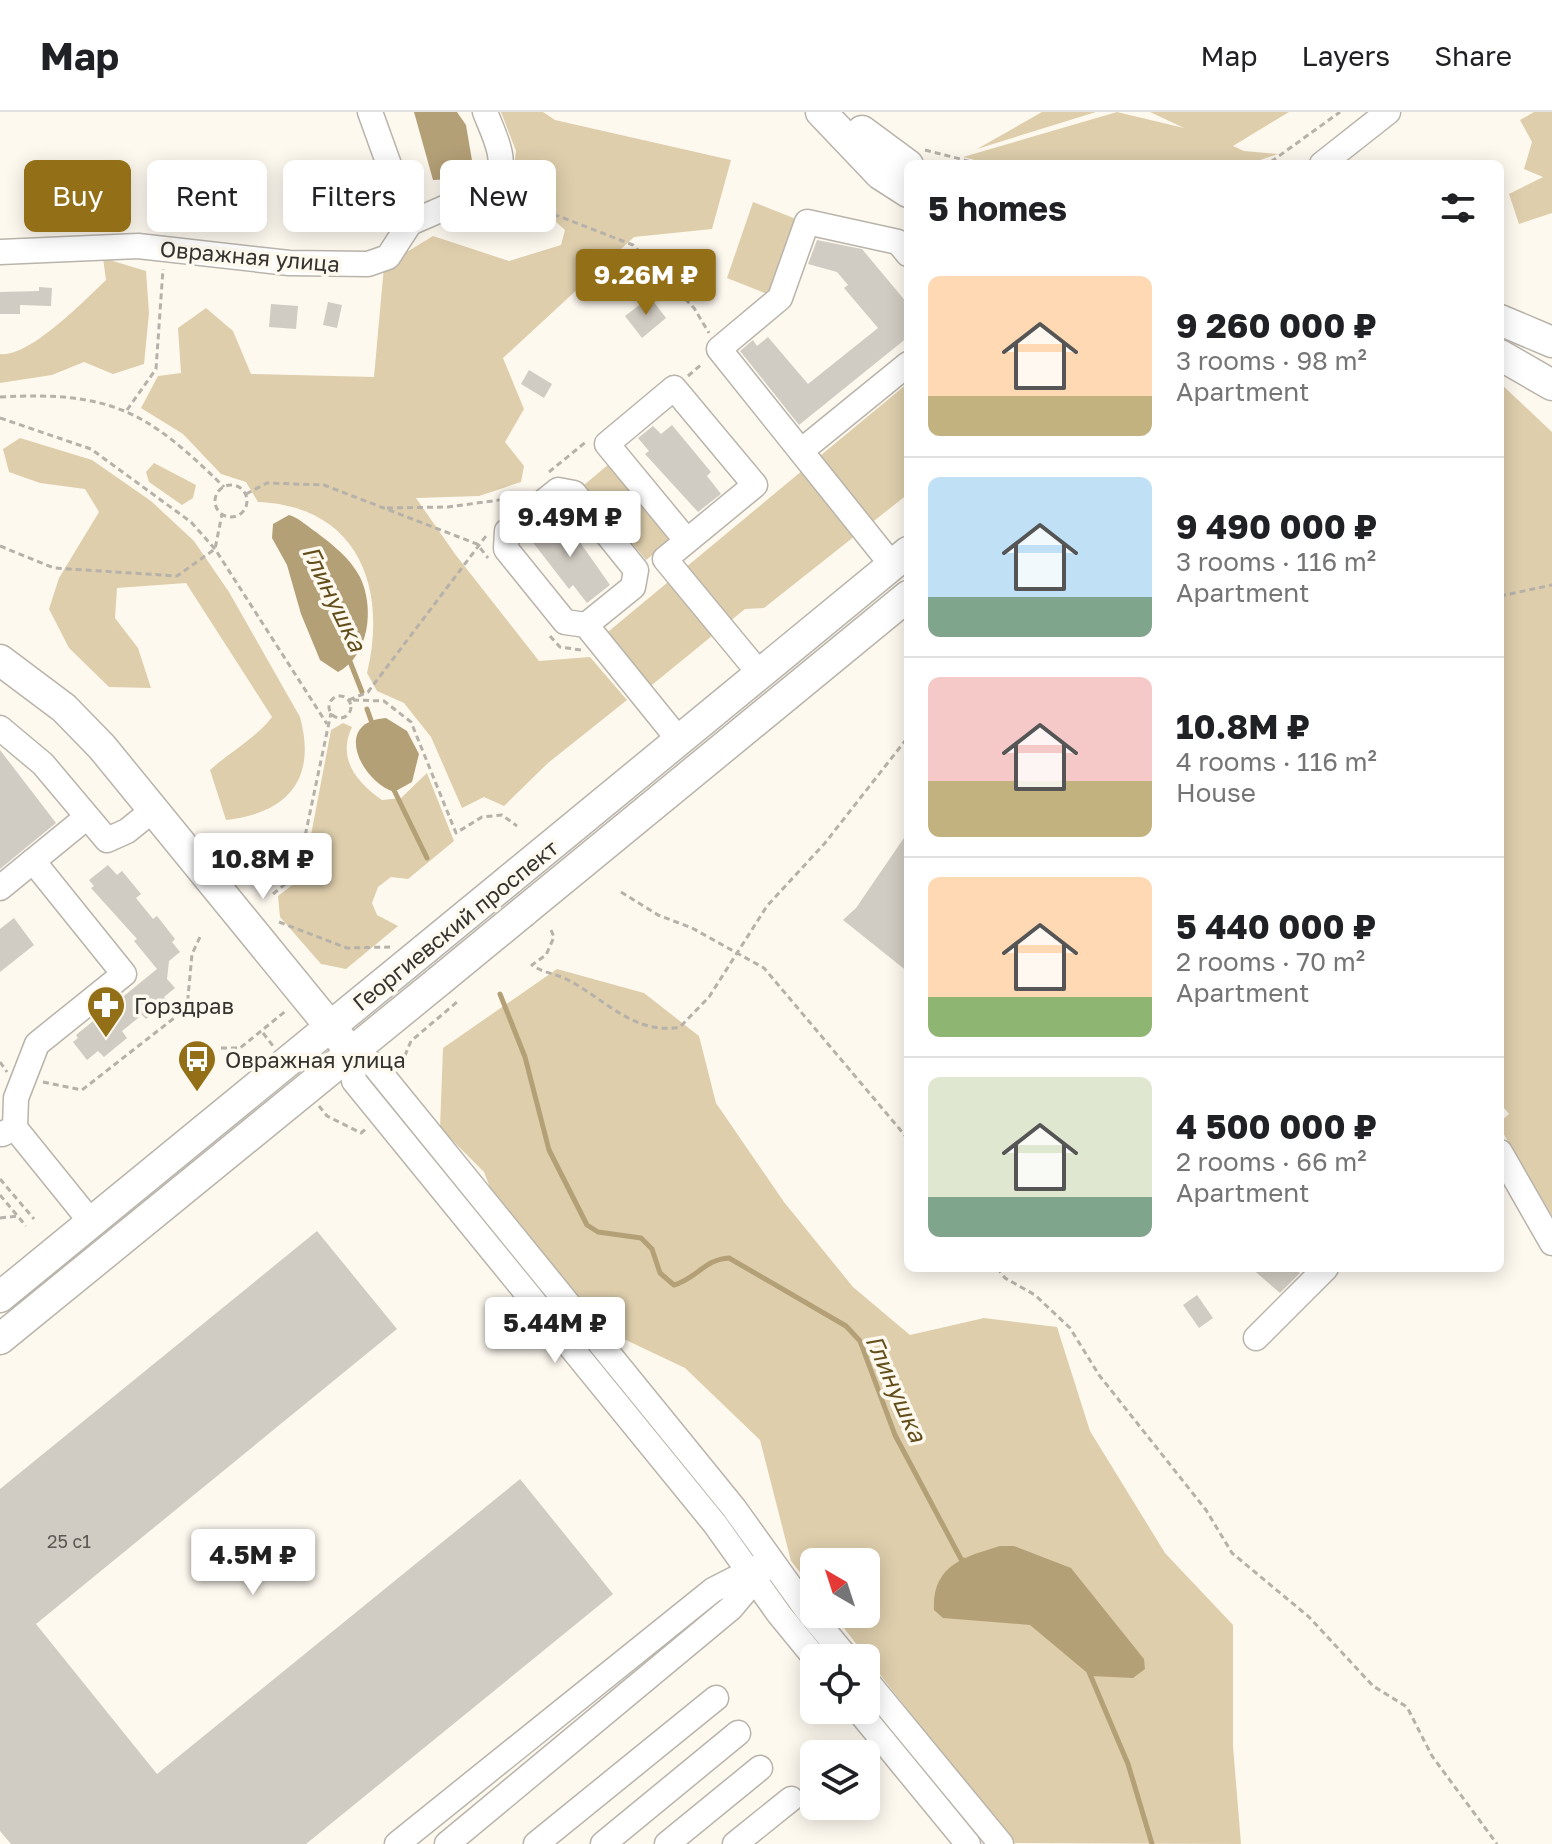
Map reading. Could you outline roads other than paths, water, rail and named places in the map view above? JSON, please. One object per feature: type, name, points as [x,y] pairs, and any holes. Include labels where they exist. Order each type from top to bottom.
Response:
[{"type":"main road","points":[[821,112],[880,174],[904,189]]},
{"type":"main road","points":[[844,112],[882,149],[904,163]]},
{"type":"main road","points":[[1509,323],[1552,342]]},
{"type":"main road","points":[[1504,357],[1552,385]]},
{"type":"main road","name":"Георгиевский проспект","points":[[0,1297],[900,558]]},
{"type":"main road","name":"Георгиевский проспект","points":[[0,1339],[904,599]]},
{"type":"main road","points":[[0,660],[75,718],[351,1052]]},
{"type":"street","points":[[370,112],[387,160]]},
{"type":"street","points":[[424,217],[488,189],[503,165],[485,112]]},
{"type":"street","points":[[1327,160],[1388,112]]},
{"type":"street","points":[[900,558],[801,451],[719,349],[780,298],[807,222],[898,242],[904,249]]},
{"type":"street","name":"Овражная улица","points":[[0,252],[115,245],[289,263],[368,264],[388,257],[404,232]]},
{"type":"street","points":[[1509,323],[1552,335]]},
{"type":"street","points":[[801,451],[904,367]]},
{"type":"street","points":[[687,541],[607,444],[674,388],[755,485],[687,541],[665,559],[760,674]]},
{"type":"street","points":[[586,625],[633,587],[636,570],[574,493],[558,490],[507,531],[506,549],[565,622],[586,625],[679,740]]},
{"type":"street","points":[[0,728],[43,764],[107,840],[127,831],[153,810]]},
{"type":"street","points":[[0,888],[87,817]]},
{"type":"street","points":[[33,861],[124,974],[37,1044],[8,1082],[16,1098],[8,1131],[91,1222]]},
{"type":"street","points":[[351,1052],[374,1065],[384,1076],[734,1508],[836,1644]]},
{"type":"street","points":[[351,1052],[354,1081],[715,1524],[804,1644]]},
{"type":"street","points":[[1504,1159],[1552,1243]]},
{"type":"street","points":[[1256,1338],[1322,1272]]},
{"type":"street","points":[[447,1844],[731,1608],[752,1576],[772,1560]]},
{"type":"street","points":[[397,1844],[713,1590],[752,1576]]},
{"type":"street","points":[[880,1697],[1001,1844]]},
{"type":"street","points":[[536,1844],[716,1698]]},
{"type":"street","points":[[869,1724],[968,1844]]},
{"type":"street","points":[[603,1844],[738,1733]]},
{"type":"street","points":[[667,1844],[760,1768]]},
{"type":"street","points":[[735,1844],[791,1799]]},
{"type":"water","points":[[414,112],[457,112],[466,125],[472,160],[440,160],[440,180],[433,180]]},
{"type":"water","points":[[289,515],[303,522],[341,552],[356,570],[365,589],[368,616],[363,643],[357,655],[338,672],[320,660],[301,614],[287,565],[272,538],[273,524]]},
{"type":"water","points":[[386,718],[407,731],[419,754],[412,782],[394,792],[372,777],[357,753],[356,741],[360,730],[369,722]]},
{"type":"water","points":[[1000,1546],[1014,1546],[1071,1568],[1144,1659],[1145,1669],[1133,1678],[1091,1676],[1030,1625],[943,1618],[934,1610],[938,1583],[953,1565]]},
{"type":"waterway","name":"Глинушка","points":[[349,659],[362,692]]},
{"type":"waterway","name":"Глинушка","points":[[367,709],[372,723]]},
{"type":"waterway","name":"Глинушка","points":[[392,786],[427,858]]},
{"type":"waterway","name":"Глинушка","points":[[500,994],[525,1057],[549,1150],[587,1225],[598,1232],[641,1238],[652,1249],[660,1273],[674,1285],[713,1262],[729,1258],[846,1326],[860,1341],[895,1435],[961,1559],[966,1561]]},
{"type":"waterway","name":"Глинушка","points":[[1089,1672],[1128,1764],[1152,1844]]},
{"type":"place","name":"Горздрав","points":[[106,1039]]},
{"type":"place","name":"Овражная улица","points":[[197,1093]]}]
